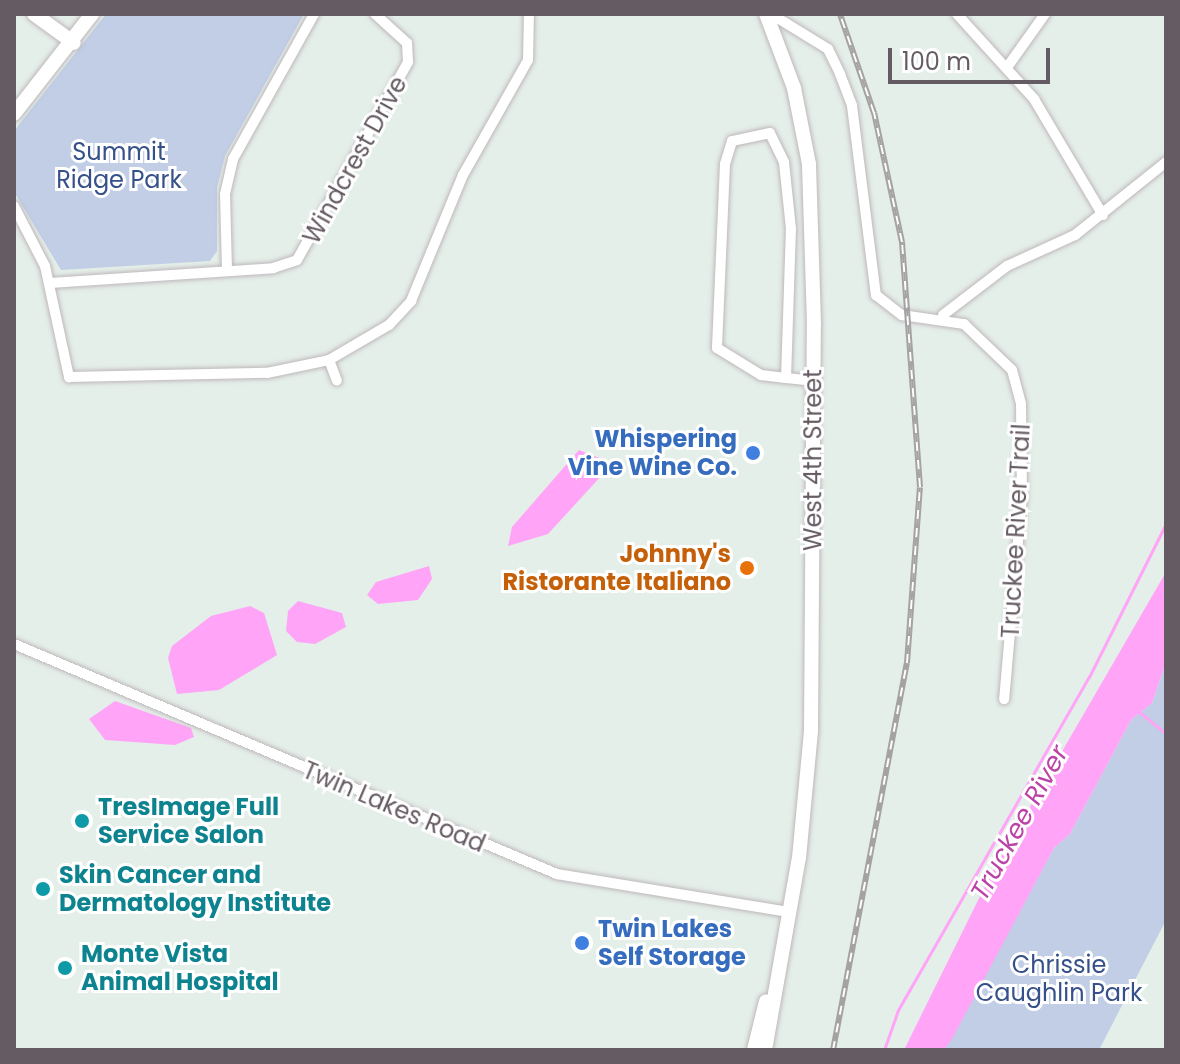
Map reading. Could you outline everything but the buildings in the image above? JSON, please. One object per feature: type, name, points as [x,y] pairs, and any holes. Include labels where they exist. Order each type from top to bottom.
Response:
[{"type":"main road","points":[[34,14],[74,43]]},
{"type":"main road","points":[[14,114],[74,43],[92,14]]},
{"type":"main road","name":"West 4th Street","points":[[765,1050],[790,912],[811,731],[813,381],[809,164],[794,88],[769,14]]},
{"type":"main road","name":"West 4th Street","points":[[754,1050],[790,912]]},
{"type":"street","points":[[227,270],[225,194],[233,159],[314,14]]},
{"type":"street","name":"Windcrest Drive","points":[[50,283],[286,266],[306,251],[410,49],[375,14]]},
{"type":"street","points":[[769,14],[828,49],[848,95],[872,288],[898,314],[943,315],[1007,266],[1103,215],[1166,162]]},
{"type":"street","points":[[957,14],[1008,66],[1103,215]]},
{"type":"street","points":[[1008,66],[1045,14]]},
{"type":"street","points":[[14,206],[50,283],[69,377],[267,373],[329,360],[389,325],[411,301],[463,175],[528,60],[530,16]]},
{"type":"street","points":[[786,378],[791,229],[784,162],[770,133],[732,141],[725,164],[717,348],[761,375],[786,378],[813,381]]},
{"type":"street","name":"Truckee River Trail","points":[[943,315],[989,343],[1012,370],[1021,404],[1021,525],[1004,699]]},
{"type":"street","points":[[329,360],[337,381]]},
{"type":"street","name":"Twin Lakes Road","points":[[14,644],[544,869],[605,886],[790,912]]},
{"type":"green space","name":"Summit Ridge Park","points":[[106,14],[304,14],[225,156],[217,188],[217,251],[210,261],[61,270],[14,192],[14,131]]},
{"type":"green space","name":"Chrissie Caughlin Park","points":[[1166,662],[1166,920],[1099,1050],[944,1050],[1054,848],[1070,834],[1131,720],[1152,703]]},
{"type":"shaded area","points":[[579,450],[602,459],[603,474],[548,534],[508,546],[512,527]]},
{"type":"shaded area","points":[[429,566],[432,579],[418,600],[378,604],[367,595],[376,582]]},
{"type":"shaded area","points":[[1166,572],[1166,662],[1152,703],[1131,720],[1070,834],[1054,848],[952,1039],[944,1050],[904,1050],[991,874]]},
{"type":"shaded area","points":[[298,601],[342,613],[346,627],[315,644],[297,642],[286,631],[288,611]]},
{"type":"shaded area","points":[[250,606],[264,613],[277,655],[219,690],[177,694],[168,658],[172,646],[211,616]]},
{"type":"shaded area","points":[[115,701],[191,728],[194,737],[175,745],[105,740],[89,719]]},
{"type":"waterway","name":"Truckee River","points":[[884,1050],[898,1010],[1089,677],[1166,523]]},
{"type":"waterway","points":[[1138,711],[1166,734]]},
{"type":"railway","points":[[833,1050],[907,663],[920,487],[902,242],[874,113],[840,14]]},
{"type":"place","name":"Whispering Vine Wine Co.","points":[[753,453]]},
{"type":"place","name":"Johnny's Ristorante Italiano","points":[[747,568]]},
{"type":"place","name":"TresImage Full Service Salon","points":[[82,821]]},
{"type":"place","name":"Skin Cancer and Dermatology Institute","points":[[43,889]]},
{"type":"place","name":"Twin Lakes Self Storage","points":[[582,943]]},
{"type":"place","name":"Monte Vista Animal Hospital","points":[[65,968]]}]
